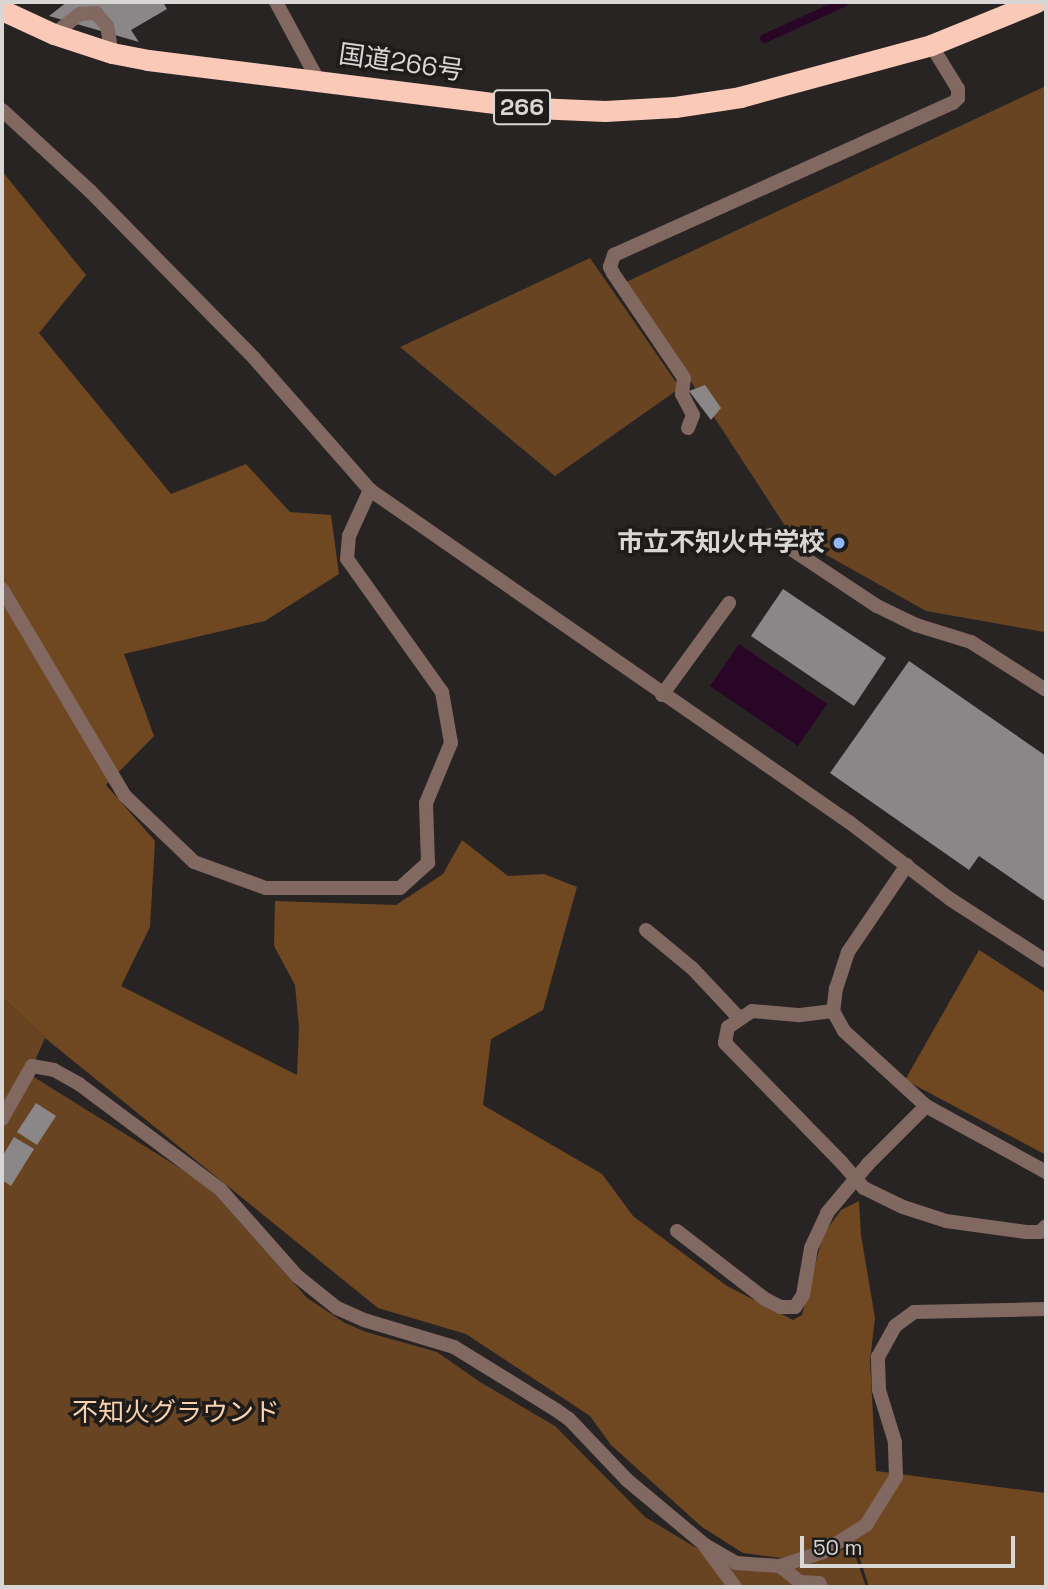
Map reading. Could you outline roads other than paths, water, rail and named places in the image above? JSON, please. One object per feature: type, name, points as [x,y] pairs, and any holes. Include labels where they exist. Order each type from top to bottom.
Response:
[{"type":"highway","name":"国道266号","points":[[2,10],[54,34],[112,53],[227,71],[535,108],[605,111],[675,107],[740,97],[932,45],[1037,2]]},
{"type":"street","points":[[276,2],[318,80]]},
{"type":"street","points":[[54,34],[80,14],[96,13],[107,26],[112,53]]},
{"type":"street","points":[[688,428],[693,415],[682,394],[684,378],[610,267],[614,255],[953,103],[958,98],[958,89],[932,45]]},
{"type":"street","points":[[2,110],[90,191],[254,358],[370,490],[662,695],[849,822],[1006,937],[1046,961]]},
{"type":"street","points":[[2,589],[125,796],[194,862],[266,888],[400,888],[428,863],[426,803],[451,743],[442,692],[346,559],[349,536],[370,490]]},
{"type":"street","points":[[770,535],[877,606],[916,625],[971,642],[1046,690]]},
{"type":"street","points":[[662,695],[729,603]]},
{"type":"street","points":[[907,865],[848,953],[833,1011],[844,1031],[926,1106],[1046,1171]]},
{"type":"street","points":[[646,930],[693,969],[738,1017]]},
{"type":"street","points":[[833,1011],[798,1015],[752,1011],[738,1017],[728,1027],[725,1043],[864,1188],[903,1207],[946,1221],[1026,1233],[1040,1232],[1046,1227]]},
{"type":"street","points":[[2,1119],[32,1066],[54,1070],[79,1084],[220,1188],[297,1276],[337,1308],[364,1320],[454,1347],[556,1410],[569,1419],[627,1480],[705,1545],[736,1563],[780,1566],[823,1552],[866,1525],[896,1477],[895,1442],[879,1390],[878,1357],[895,1326],[914,1312],[1046,1310]]},
{"type":"street","points":[[677,1231],[765,1299],[781,1307],[795,1307],[803,1295],[811,1248],[827,1213],[868,1164],[926,1106]]},
{"type":"street","points":[[705,1545],[735,1587]]},
{"type":"street","points":[[780,1566],[800,1582],[819,1583],[821,1587]]},
{"type":"waterway","points":[[764,38],[843,2]]},
{"type":"place","name":"市立不知火中学校","points":[[839,543]]},
{"type":"park label","name":"不知火グラウンド","points":[[176,1413]]}]
